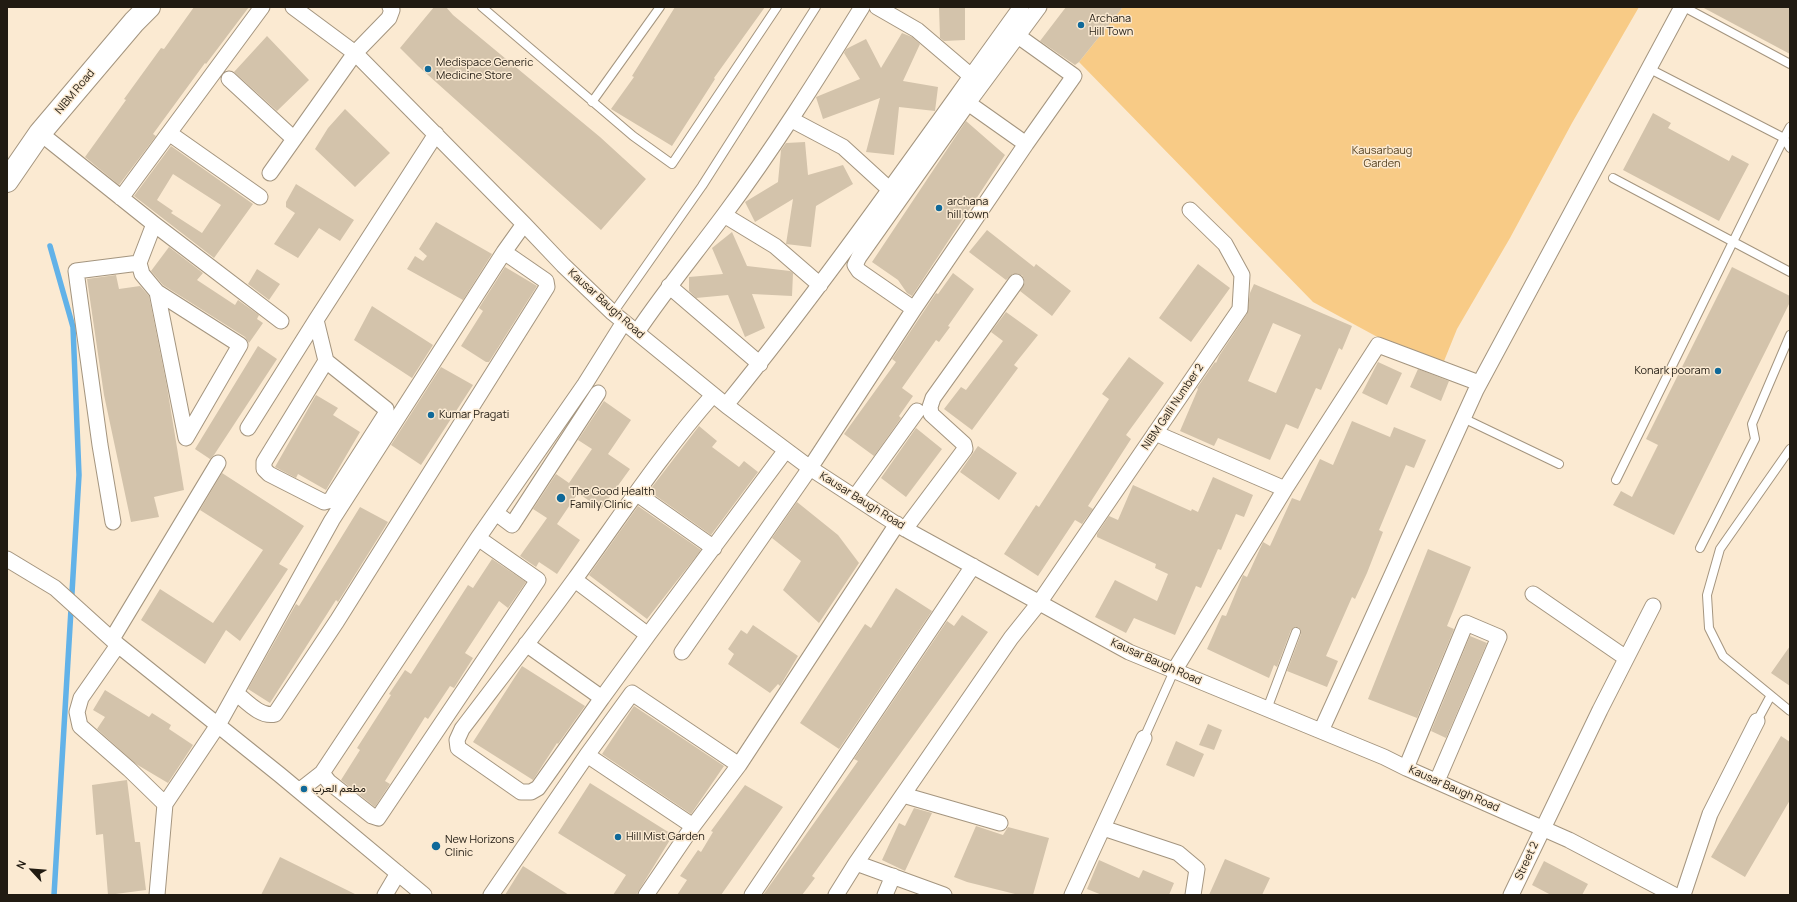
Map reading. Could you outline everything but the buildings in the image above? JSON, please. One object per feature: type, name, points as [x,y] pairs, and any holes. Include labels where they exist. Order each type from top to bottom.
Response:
[{"type":"main road","name":"NIBM Road","points":[[7,181],[40,133],[134,22],[149,7]]},
{"type":"street","points":[[121,198],[262,7]]},
{"type":"street","name":"Kausar Baugh Road","points":[[293,7],[355,53],[563,265],[619,318],[726,405],[810,468],[901,527],[1129,652],[1384,757],[1569,840],[1674,895]]},
{"type":"street","points":[[270,173],[355,53],[389,18],[392,10],[390,7]]},
{"type":"street","points":[[637,332],[669,286],[724,215],[792,120],[862,7]]},
{"type":"street","points":[[877,7],[917,30],[971,76]]},
{"type":"street","points":[[726,405],[760,364],[820,285],[1021,7]]},
{"type":"street","points":[[914,309],[859,271],[855,265],[863,250],[1039,7]]},
{"type":"street","points":[[1321,731],[1479,383],[1648,68],[1683,7]]},
{"type":"street","points":[[682,652],[810,468],[914,309],[1074,76],[1018,36]]},
{"type":"street","points":[[229,78],[294,138]]},
{"type":"street","points":[[968,103],[1026,144]]},
{"type":"street","points":[[792,120],[843,147],[889,189]]},
{"type":"street","points":[[40,133],[154,224],[281,320]]},
{"type":"street","points":[[169,133],[260,196]]},
{"type":"street","points":[[248,428],[436,134]]},
{"type":"street","name":"NIBM Galli Number 2","points":[[836,895],[856,863],[1011,638],[1039,603],[1240,310],[1242,275],[1225,244],[1190,210]]},
{"type":"street","points":[[724,215],[775,246],[820,285]]},
{"type":"street","points":[[154,224],[139,263],[142,274],[157,292],[240,345],[186,438],[157,292]]},
{"type":"street","points":[[157,895],[165,804],[218,725],[332,520],[504,252],[524,224]]},
{"type":"street","points":[[236,693],[262,712],[270,715],[275,714],[337,621],[547,287],[546,281],[504,252]]},
{"type":"street","points":[[113,522],[100,445],[76,271],[139,263]]},
{"type":"street","points":[[646,895],[693,826],[739,765],[901,527],[965,449],[964,444],[931,414],[930,407],[933,398],[1016,282]]},
{"type":"street","points":[[669,286],[760,364]]},
{"type":"street","points":[[299,791],[322,773],[478,538],[546,441],[619,318]]},
{"type":"street","points":[[316,320],[326,362],[386,409],[385,415],[335,494],[331,500],[324,502],[269,474],[264,469],[264,462],[326,362]]},
{"type":"street","points":[[1174,671],[1285,489],[1378,345],[1479,383]]},
{"type":"street","points":[[496,513],[512,525],[598,393]]},
{"type":"street","points":[[714,395],[636,493],[575,580],[462,729],[457,740],[458,748],[521,792],[531,792],[538,788],[648,635],[786,450]]},
{"type":"street","points":[[855,497],[917,411]]},
{"type":"street","points":[[1155,433],[1285,489]]},
{"type":"street","points":[[546,441],[560,451]]},
{"type":"street","points":[[165,804],[129,769],[80,726],[76,712],[81,698],[218,463]]},
{"type":"street","points":[[636,493],[714,548]]},
{"type":"street","points":[[322,773],[336,787],[372,816],[378,818],[538,580],[478,538]]},
{"type":"street","points":[[7,559],[56,588],[115,642],[398,873],[416,892]]},
{"type":"street","points":[[752,895],[973,566]]},
{"type":"street","points":[[575,580],[648,635]]},
{"type":"street","points":[[1533,594],[1626,658]]},
{"type":"street","name":"Street 2","points":[[1511,895],[1542,828],[1653,606]]},
{"type":"street","points":[[1406,768],[1466,623],[1499,638],[1437,782]]},
{"type":"street","points":[[526,644],[602,698]]},
{"type":"street","points":[[491,895],[587,755],[632,693],[739,765]]},
{"type":"street","points":[[1683,895],[1710,814],[1757,721]]},
{"type":"street","points":[[1072,895],[1144,738]]},
{"type":"street","points":[[587,755],[693,826]]},
{"type":"street","points":[[903,795],[1000,823]]},
{"type":"street","points":[[1103,828],[1178,853],[1197,869],[1193,895]]},
{"type":"street","points":[[856,863],[893,876],[920,891],[944,895]]},
{"type":"street","points":[[385,895],[398,873]]},
{"type":"street","points":[[885,895],[893,876]]},
{"type":"lane","points":[[482,7],[633,136],[672,164],[777,7]]},
{"type":"lane","points":[[592,102],[660,7]]},
{"type":"lane","points":[[619,318],[816,7]]},
{"type":"lane","points":[[1683,7],[1790,64]]},
{"type":"lane","points":[[1648,68],[1784,138],[1790,148]]},
{"type":"lane","points":[[1616,480],[1790,127]]},
{"type":"lane","points":[[1613,178],[1790,272]]},
{"type":"lane","points":[[1700,548],[1755,438],[1752,424],[1790,336]]},
{"type":"lane","points":[[1463,418],[1559,464]]},
{"type":"lane","points":[[1790,449],[1720,549],[1708,595],[1709,628],[1723,656],[1770,697],[1790,711]]},
{"type":"lane","points":[[1267,709],[1296,632]]},
{"type":"lane","points":[[1144,738],[1174,671]]},
{"type":"lane","points":[[1757,721],[1770,697]]},
{"type":"green space","name":"Kausarbaug Garden","points":[[1123,7],[1639,7],[1572,123],[1510,238],[1457,329],[1440,371],[1313,302],[1079,62]]},
{"type":"waterway","points":[[50,246],[73,327],[79,475],[54,895]]},
{"type":"place","name":"Archana Hill Town","points":[[1081,25]]},
{"type":"place","name":"Medispace Generic Medicine Store","points":[[428,69]]},
{"type":"place","name":"archana hill town","points":[[939,208]]},
{"type":"place","name":"Konark pooram","points":[[1718,371]]},
{"type":"place","name":"Kumar Pragati","points":[[431,415]]},
{"type":"place","name":"The Good Health Family Clinic","points":[[561,498]]},
{"type":"place","name":"مطعم العرب","points":[[304,789]]},
{"type":"place","name":"Hill Mist Garden","points":[[618,837]]},
{"type":"place","name":"New Horizons Clinic","points":[[436,846]]}]
